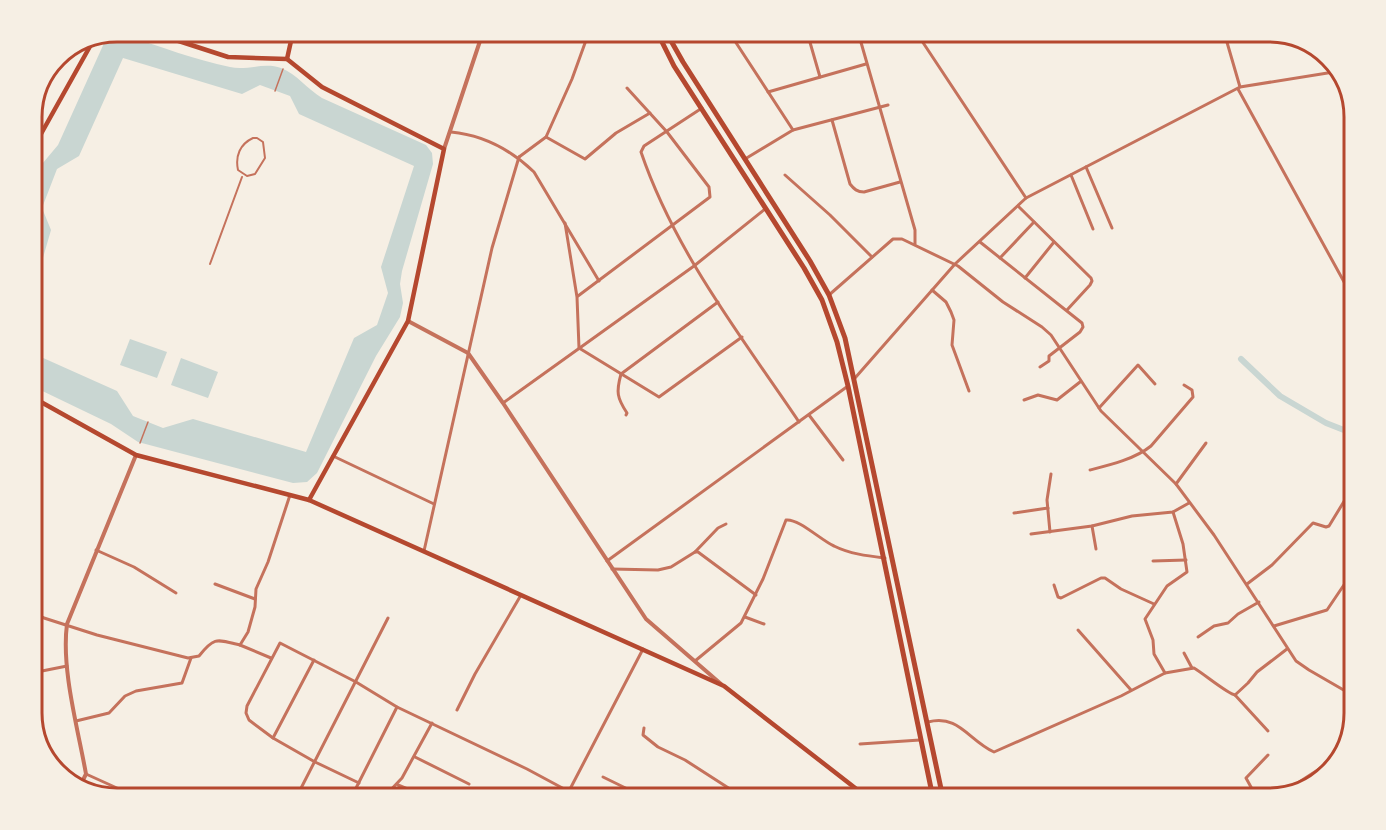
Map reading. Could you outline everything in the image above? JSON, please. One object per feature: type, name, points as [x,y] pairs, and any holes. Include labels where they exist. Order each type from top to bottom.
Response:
[{"type":"highway","points":[[662,42],[674,66],[804,268],[822,300],[837,342],[848,386],[931,788]]},
{"type":"highway","points":[[672,42],[829,295],[845,338],[941,788]]},
{"type":"main road","points":[[182,42],[228,57],[287,59],[322,87],[444,149],[408,321],[309,500]]},
{"type":"main road","points":[[287,59],[291,42]]},
{"type":"main road","points":[[42,132],[89,48]]},
{"type":"main road","points":[[42,402],[136,454],[309,500],[724,686],[854,788]]},
{"type":"main road","points":[[699,675],[703,668]]},
{"type":"street","points":[[444,149],[480,42]]},
{"type":"street","points":[[424,551],[492,248],[519,157],[546,136],[572,79],[585,42]]},
{"type":"street","points":[[736,42],[793,130]]},
{"type":"street","points":[[810,42],[819,77]]},
{"type":"street","points":[[860,42],[915,230],[915,245]]},
{"type":"street","points":[[923,42],[1026,198]]},
{"type":"street","points":[[1227,42],[1239,88],[1344,282]]},
{"type":"street","points":[[768,92],[866,64]]},
{"type":"street","points":[[855,378],[955,264],[1026,198],[1239,88],[1330,73]]},
{"type":"street","points":[[577,297],[710,197],[709,187],[666,130],[627,88]]},
{"type":"street","points":[[745,159],[793,130],[888,105]]},
{"type":"street","points":[[702,108],[666,130],[644,146],[641,152],[673,226],[694,266],[799,422]]},
{"type":"street","points":[[546,136],[585,159],[616,133],[650,113]]},
{"type":"street","points":[[832,120],[850,184],[854,189],[864,192],[901,182]]},
{"type":"street","points":[[451,132],[485,139],[519,157],[534,172],[599,281]]},
{"type":"street","points":[[257,138],[263,142],[265,148],[264,162],[255,174],[243,175],[237,168],[238,155],[249,140],[257,138]]},
{"type":"street","points":[[1086,168],[1112,228]]},
{"type":"street","points":[[210,264],[243,175]]},
{"type":"street","points":[[785,175],[872,257]]},
{"type":"street","points":[[1071,175],[1093,229]]},
{"type":"street","points":[[1018,206],[1091,278],[1092,281],[1067,310]]},
{"type":"street","points":[[504,403],[694,266],[766,208]]},
{"type":"street","points":[[1000,258],[1034,222]]},
{"type":"street","points":[[565,224],[577,297],[579,348]]},
{"type":"street","points":[[829,295],[897,238],[955,264],[1003,302],[1042,327],[1060,347],[1080,382],[1111,423],[1160,466],[1176,484],[1214,535],[1296,661],[1344,690]]},
{"type":"street","points":[[979,241],[1082,323],[1083,327],[1049,356],[1047,363],[1040,368]]},
{"type":"street","points":[[1025,278],[1054,242]]},
{"type":"street","points":[[932,290],[946,302],[954,320],[952,345],[969,391]]},
{"type":"street","points":[[626,415],[617,389],[621,374],[718,302]]},
{"type":"street","points":[[408,321],[468,353],[504,403],[646,618],[724,686]]},
{"type":"street","points":[[579,348],[658,397],[742,337]]},
{"type":"street","points":[[1099,408],[1138,365],[1155,384]]},
{"type":"street","points":[[1024,400],[1038,395],[1057,400],[1080,382]]},
{"type":"street","points":[[607,561],[848,386]]},
{"type":"street","points":[[1090,470],[1143,452],[1151,446],[1193,397],[1192,390],[1184,386]]},
{"type":"street","points":[[809,415],[843,460]]},
{"type":"street","points":[[1176,484],[1206,442]]},
{"type":"street","points":[[83,780],[86,774],[64,644],[67,624],[136,454]]},
{"type":"street","points":[[333,456],[435,504]]},
{"type":"street","points":[[1050,474],[1048,508],[1050,532]]},
{"type":"street","points":[[240,645],[248,632],[256,599],[256,589],[268,562],[290,495]]},
{"type":"street","points":[[1247,584],[1272,565],[1312,523],[1324,527],[1329,526],[1344,501]]},
{"type":"street","points":[[1031,534],[1092,526],[1104,521],[1132,516],[1173,512],[1189,503]]},
{"type":"street","points":[[1014,513],[1048,508]]},
{"type":"street","points":[[1165,673],[1154,654],[1151,633],[1145,623],[1154,604],[1167,586],[1187,572],[1183,544],[1173,512]]},
{"type":"street","points":[[695,661],[745,617],[786,520],[790,519],[834,546],[856,554],[885,558]]},
{"type":"street","points":[[612,569],[671,567],[695,552],[718,528],[726,524]]},
{"type":"street","points":[[1092,526],[1096,549]]},
{"type":"street","points":[[96,549],[134,567],[176,593]]},
{"type":"street","points":[[695,552],[756,595]]},
{"type":"street","points":[[1154,561],[1186,560]]},
{"type":"street","points":[[1054,585],[1058,597],[1061,598],[1105,578],[1121,589],[1154,604]]},
{"type":"street","points":[[215,584],[256,599]]},
{"type":"street","points":[[1274,626],[1327,610],[1344,585]]},
{"type":"street","points":[[458,710],[475,674],[521,595]]},
{"type":"street","points":[[1198,637],[1214,626],[1228,623],[1238,614],[1259,602]]},
{"type":"street","points":[[42,617],[129,644],[191,658],[199,656],[207,645],[214,641],[240,645],[271,658]]},
{"type":"street","points":[[745,617],[764,624]]},
{"type":"street","points":[[301,788],[388,618]]},
{"type":"street","points":[[1078,630],[1131,690]]},
{"type":"street","points":[[359,783],[273,738],[249,720],[246,713],[247,706],[280,642],[397,706],[527,769],[561,788]]},
{"type":"street","points":[[570,788],[643,649]]},
{"type":"street","points":[[1235,695],[1257,672],[1287,649]]},
{"type":"street","points":[[1184,654],[1192,668],[1207,675],[1230,694],[1235,695],[1268,731]]},
{"type":"street","points":[[76,720],[109,712],[125,696],[136,691],[182,683],[191,658]]},
{"type":"street","points":[[273,738],[314,660]]},
{"type":"street","points":[[42,671],[67,666]]},
{"type":"street","points":[[927,723],[937,720],[950,721],[994,752],[1121,696],[1165,673],[1192,668]]},
{"type":"street","points":[[356,788],[397,706]]},
{"type":"street","points":[[394,788],[415,758],[432,723]]},
{"type":"street","points":[[644,728],[642,732],[645,737],[658,747],[685,760],[728,788]]},
{"type":"street","points":[[860,744],[922,740]]},
{"type":"street","points":[[1252,788],[1246,778],[1268,755]]},
{"type":"street","points":[[415,758],[469,784]]},
{"type":"street","points":[[1302,780],[1318,770]]},
{"type":"street","points":[[86,774],[118,788]]},
{"type":"street","points":[[603,777],[623,788]]},
{"type":"street","points":[[398,784],[406,788]]},
{"type":"lane","points":[[275,91],[284,69]]},
{"type":"lane","points":[[140,443],[148,422]]},
{"type":"shaded area","points":[[145,42],[230,67],[275,66],[281,68],[322,98],[426,145],[432,153],[433,164],[402,271],[400,284],[403,303],[400,317],[376,356],[317,473],[307,482],[293,483],[138,442],[111,424],[42,391],[42,357],[117,391],[133,416],[163,428],[193,419],[306,452],[354,338],[377,325],[388,293],[381,267],[414,166],[299,114],[290,96],[260,85],[242,94],[123,58],[79,156],[57,169],[42,208],[42,164],[58,145],[104,43]]},
{"type":"shaded area","points":[[42,208],[51,230],[42,261]]},
{"type":"shaded area","points":[[130,339],[167,352],[157,378],[120,365]]},
{"type":"shaded area","points":[[181,358],[218,372],[208,398],[171,385]]},
{"type":"waterway","points":[[1241,359],[1280,396],[1326,423],[1344,430]]}]
